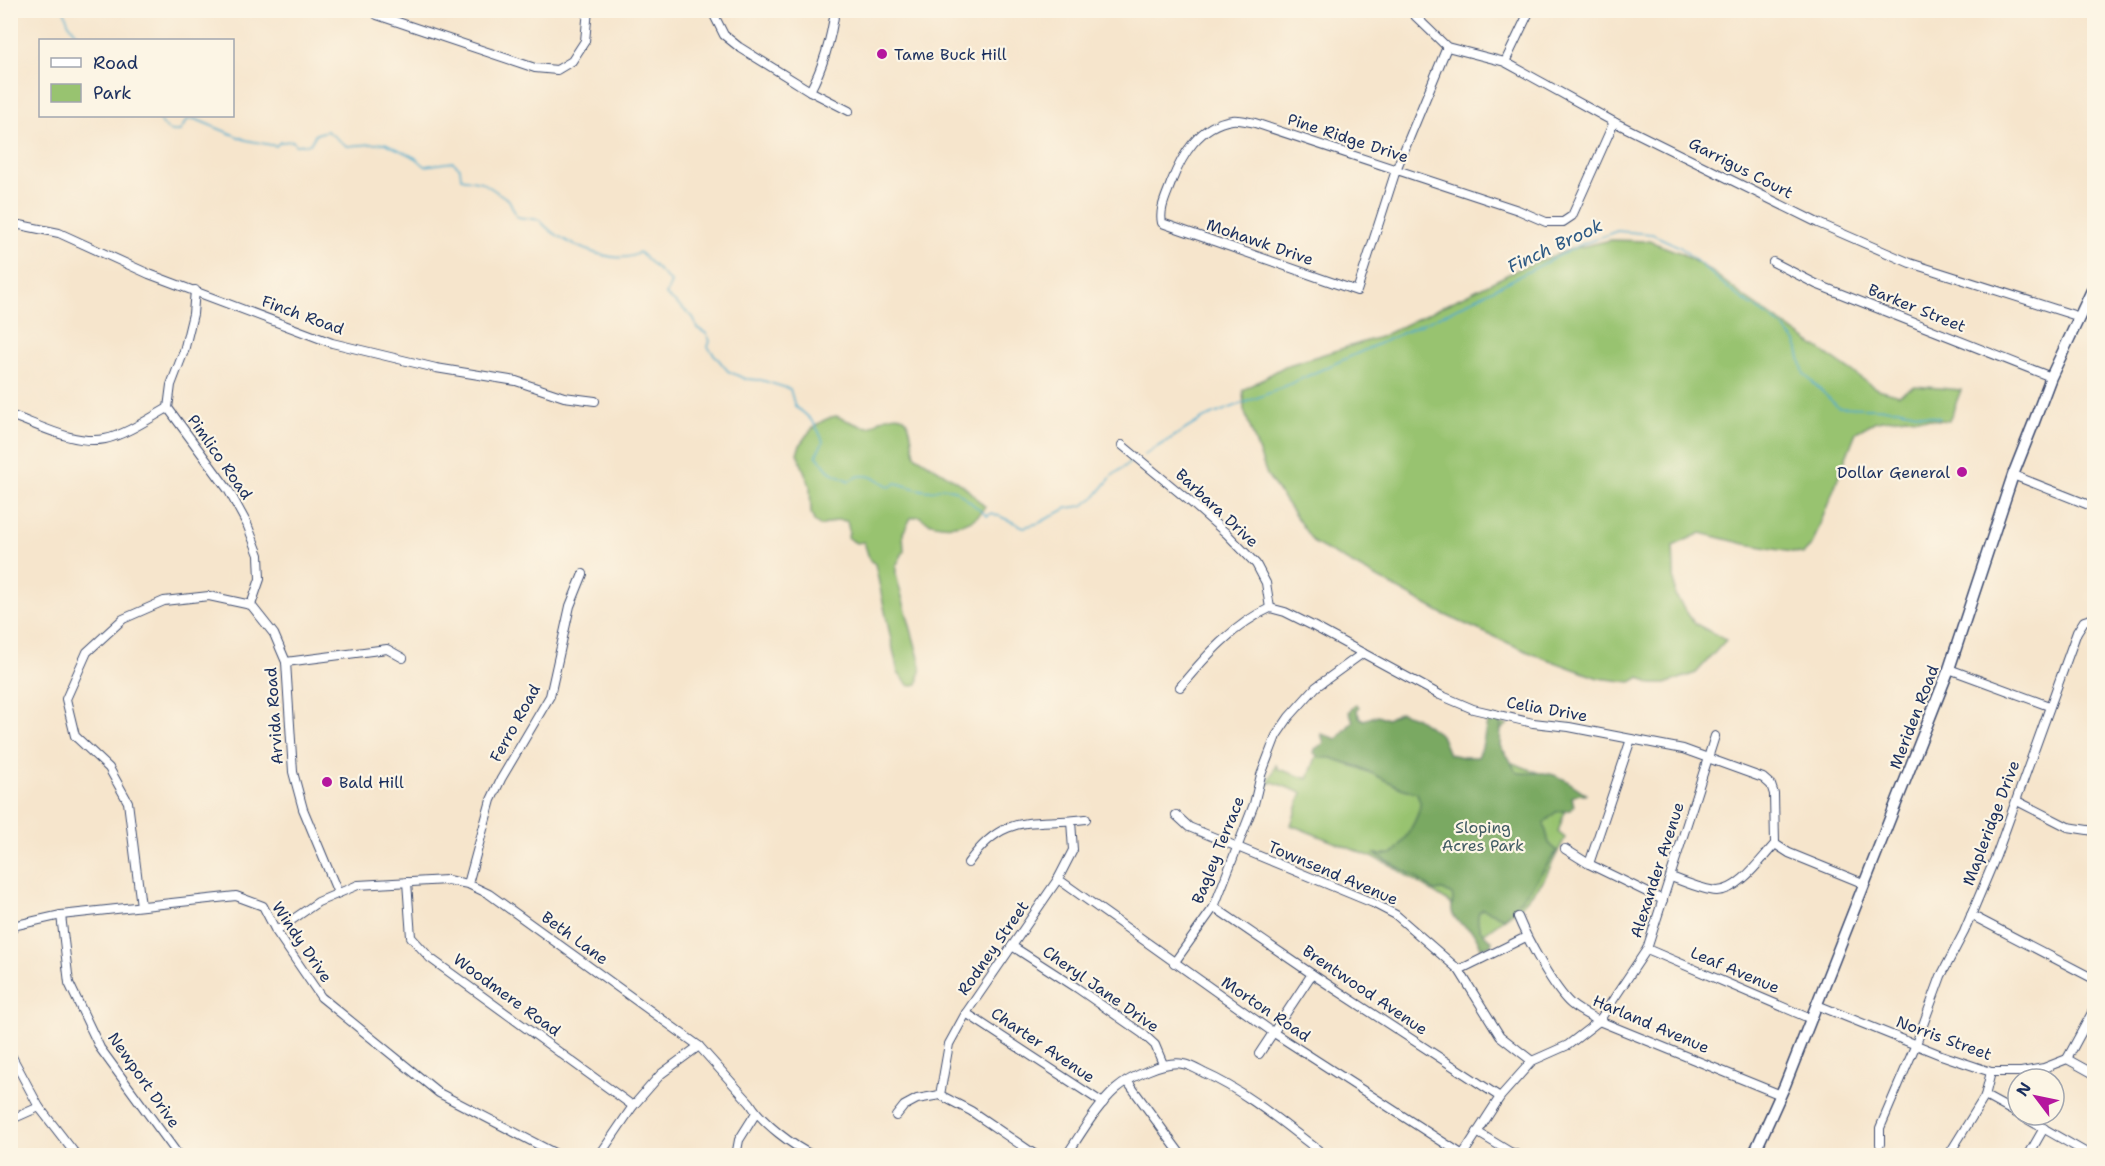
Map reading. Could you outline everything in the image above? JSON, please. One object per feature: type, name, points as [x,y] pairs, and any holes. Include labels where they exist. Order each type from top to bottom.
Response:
[{"type":"main road","name":"Meriden Road","points":[[1753,1155],[1781,1095],[1949,669],[2013,475],[2051,377],[2094,286]]},
{"type":"street","points":[[377,15],[535,68],[557,69],[572,62],[585,41],[588,10]]},
{"type":"street","points":[[715,10],[724,35],[739,47],[810,91],[849,111]]},
{"type":"street","points":[[810,91],[831,39],[835,10]]},
{"type":"street","name":"Garrigus Court","points":[[1408,10],[1447,47],[1505,62],[1614,122],[1818,223],[1910,263],[2080,317]]},
{"type":"street","points":[[1505,62],[1530,10]]},
{"type":"street","points":[[1396,170],[1447,47]]},
{"type":"street","name":"Pine Ridge Drive","points":[[1160,214],[1178,164],[1196,138],[1217,124],[1234,119],[1256,123],[1518,210],[1546,222],[1563,222],[1572,216],[1614,122]]},
{"type":"street","name":"Mohawk Drive","points":[[1160,214],[1162,223],[1169,226],[1357,291],[1396,170]]},
{"type":"street","name":"Finch Road","points":[[10,226],[20,225],[59,233],[149,274],[332,343],[436,368],[516,381],[564,397],[595,401]]},
{"type":"street","name":"Barker Street","points":[[1773,262],[1816,284],[2051,377]]},
{"type":"street","name":"Pimlico Road","points":[[195,290],[193,314],[184,351],[171,385],[168,408],[229,490],[247,524],[259,555],[260,579],[251,606]]},
{"type":"street","points":[[10,415],[64,435],[90,441],[107,439],[168,408]]},
{"type":"street","name":"Barbara Drive","points":[[1122,445],[1210,519],[1256,564],[1266,583],[1270,608]]},
{"type":"street","points":[[2013,475],[2094,507]]},
{"type":"street","name":"Ferro Road","points":[[468,884],[491,800],[550,696],[570,606],[583,574]]},
{"type":"street","points":[[141,906],[128,802],[109,768],[75,736],[66,699],[87,652],[123,618],[164,601],[209,596],[251,606]]},
{"type":"street","name":"Arvida Road","points":[[251,606],[274,634],[286,662],[293,772],[303,809],[338,893]]},
{"type":"street","points":[[1180,687],[1245,622],[1270,608]]},
{"type":"street","name":"Celia Drive","points":[[1270,608],[1285,612],[1440,695],[1473,709],[1533,723],[1683,749],[1763,778],[1771,784],[1774,794],[1775,844]]},
{"type":"street","name":"Mapleridge Drive","points":[[1880,1144],[1880,1128],[1916,1044],[1941,976],[1971,915],[2017,801],[2077,632],[2084,621],[2094,618]]},
{"type":"street","points":[[286,662],[387,650],[402,658]]},
{"type":"street","name":"Bagley Terrace","points":[[1174,963],[1214,907],[1254,804],[1261,775],[1276,735],[1316,687],[1363,653]]},
{"type":"street","points":[[1949,669],[2049,706]]},
{"type":"street","name":"Alexander Avenue","points":[[1462,1155],[1500,1097],[1532,1061],[1568,1045],[1599,1021],[1647,949],[1715,736]]},
{"type":"street","points":[[1589,864],[1631,739]]},
{"type":"street","points":[[2017,801],[2068,827],[2094,831]]},
{"type":"street","name":"Townsend Avenue","points":[[1176,815],[1189,827],[1373,903],[1396,915],[1459,970],[1500,1036],[1532,1061]]},
{"type":"street","points":[[968,863],[980,846],[998,831],[1025,822],[1086,819]]},
{"type":"street","name":"Rodney Street","points":[[940,1095],[949,1044],[966,1013],[1058,879],[1072,850],[1071,821]]},
{"type":"street","points":[[1671,877],[1714,891],[1723,891],[1733,887],[1775,844],[1789,853],[1865,884]]},
{"type":"street","points":[[1565,849],[1589,864],[1663,900]]},
{"type":"street","name":"Morton Road","points":[[1058,879],[1274,1033],[1462,1155]]},
{"type":"street","name":"Beth Lane","points":[[276,931],[318,902],[358,885],[447,880],[468,884],[489,894],[699,1046],[750,1103],[756,1113],[782,1135],[814,1155]]},
{"type":"street","name":"Woodmere Road","points":[[407,882],[411,937],[430,958],[633,1106]]},
{"type":"street","name":"Windy Drive","points":[[10,931],[17,925],[61,915],[236,896],[262,906],[321,998],[439,1093],[560,1155]]},
{"type":"street","name":"Brentwood Avenue","points":[[1214,907],[1500,1097]]},
{"type":"street","name":"Newport Drive","points":[[61,915],[69,983],[100,1048],[180,1155]]},
{"type":"street","points":[[1971,915],[2094,978]]},
{"type":"street","name":"Harland Avenue","points":[[1518,917],[1526,937],[1571,1004],[1599,1021],[1781,1095]]},
{"type":"street","points":[[1459,970],[1526,937]]},
{"type":"street","name":"Cheryl Jane Drive","points":[[1012,946],[1143,1034],[1155,1046],[1163,1064]]},
{"type":"street","name":"Leaf Avenue","points":[[1647,949],[1811,1019]]},
{"type":"street","points":[[1259,1054],[1312,974]]},
{"type":"street","name":"Norris Street","points":[[1817,1005],[1941,1055],[1991,1072],[2021,1072],[2044,1068],[2067,1059]]},
{"type":"street","points":[[2094,1009],[2067,1059],[2094,1074]]},
{"type":"street","name":"Charter Avenue","points":[[966,1013],[1103,1104]]},
{"type":"street","points":[[599,1155],[633,1106],[661,1074],[699,1046]]},
{"type":"street","points":[[10,1053],[39,1107],[77,1155]]},
{"type":"street","points":[[1066,1155],[1116,1089],[1127,1081],[1163,1064],[1183,1064],[1222,1081],[1325,1155]]},
{"type":"street","points":[[1948,1155],[1985,1096],[1991,1072]]},
{"type":"street","points":[[1127,1081],[1182,1155]]},
{"type":"street","points":[[896,1116],[904,1106],[917,1099],[940,1095],[971,1111],[1037,1155]]},
{"type":"street","points":[[1985,1096],[2006,1107]]},
{"type":"street","points":[[10,1120],[39,1107]]},
{"type":"street","points":[[736,1155],[739,1140],[756,1113]]},
{"type":"street","points":[[2028,1155],[2044,1128],[2092,1155]]},
{"type":"street","points":[[1478,1132],[1510,1152],[1521,1155]]},
{"type":"green space","points":[[1611,240],[1649,241],[1681,253],[1711,271],[1747,299],[1877,389],[1899,395],[1915,386],[1961,390],[1949,421],[1906,417],[1876,421],[1856,432],[1812,545],[1803,554],[1745,544],[1701,533],[1673,546],[1675,595],[1694,623],[1726,640],[1696,673],[1665,684],[1651,684],[1640,677],[1631,682],[1598,678],[1533,654],[1445,615],[1314,543],[1267,475],[1244,410],[1243,390],[1285,366],[1380,337],[1521,268],[1571,249]]},
{"type":"green space","points":[[896,415],[903,417],[910,428],[916,456],[963,485],[985,507],[973,519],[954,525],[935,524],[919,516],[911,518],[903,533],[904,551],[896,566],[896,575],[921,666],[918,684],[909,686],[898,673],[875,564],[869,558],[864,542],[856,543],[848,538],[847,521],[838,520],[821,526],[814,521],[811,513],[810,486],[797,453],[803,441],[817,425],[836,416],[861,426],[870,427],[885,418]]},
{"type":"green space","name":"Sloping Acres Park","points":[[1356,704],[1359,707],[1357,711],[1360,718],[1364,720],[1378,715],[1387,719],[1400,712],[1415,717],[1441,735],[1449,754],[1463,757],[1478,757],[1488,718],[1499,719],[1500,746],[1516,772],[1556,776],[1586,794],[1572,797],[1574,806],[1571,810],[1556,812],[1544,823],[1549,843],[1557,851],[1531,888],[1504,918],[1483,909],[1479,912],[1478,925],[1482,932],[1492,940],[1491,945],[1481,948],[1475,935],[1459,923],[1452,911],[1452,895],[1443,890],[1435,891],[1375,854],[1392,854],[1406,837],[1419,808],[1417,793],[1401,788],[1359,767],[1331,758],[1321,758],[1314,753],[1315,749],[1324,743],[1321,734],[1337,739],[1353,721],[1349,712]]},
{"type":"green space","name":"Sloping Acres Park","points":[[1485,720],[1507,725],[1500,730],[1502,759],[1573,786],[1558,832],[1565,838],[1543,881],[1520,907],[1479,937],[1459,910],[1387,863],[1291,825],[1302,793],[1273,782],[1268,784],[1276,765],[1278,769],[1308,779],[1318,752],[1409,788],[1487,760]]},
{"type":"waterway","name":"Finch Brook","points":[[64,10],[68,22],[80,39]]},
{"type":"waterway","name":"Finch Brook","points":[[157,117],[170,131],[180,131],[187,120],[195,119],[246,140],[276,146],[280,142],[293,141],[295,145],[310,144],[316,134],[327,131],[347,146],[385,143],[416,158],[425,166],[453,162],[460,168],[461,178],[482,182],[509,200],[517,217],[540,220],[547,228],[572,244],[602,255],[617,257],[630,257],[639,252],[671,282],[666,295],[693,317],[697,328],[707,334],[710,341],[708,347],[728,371],[745,379],[761,380],[790,389],[795,407],[805,414],[821,436],[823,442],[816,455],[829,471],[849,481],[860,476],[870,476],[890,487],[896,483],[932,491],[942,487],[957,491],[987,516],[992,513],[1024,527],[1039,523],[1067,508],[1082,506],[1095,497],[1113,475],[1131,462]]},
{"type":"waterway","name":"Finch Brook","points":[[1144,455],[1204,418],[1272,392],[1451,311],[1582,244],[1617,231],[1652,234],[1680,247],[1735,294],[1782,326],[1796,342],[1804,374],[1838,407],[1898,409],[1940,418]]},
{"type":"place","name":"Tame Buck Hill","points":[[882,54]]},
{"type":"place","name":"Dollar General","points":[[1962,472]]},
{"type":"place","name":"Bald Hill","points":[[327,782]]}]
